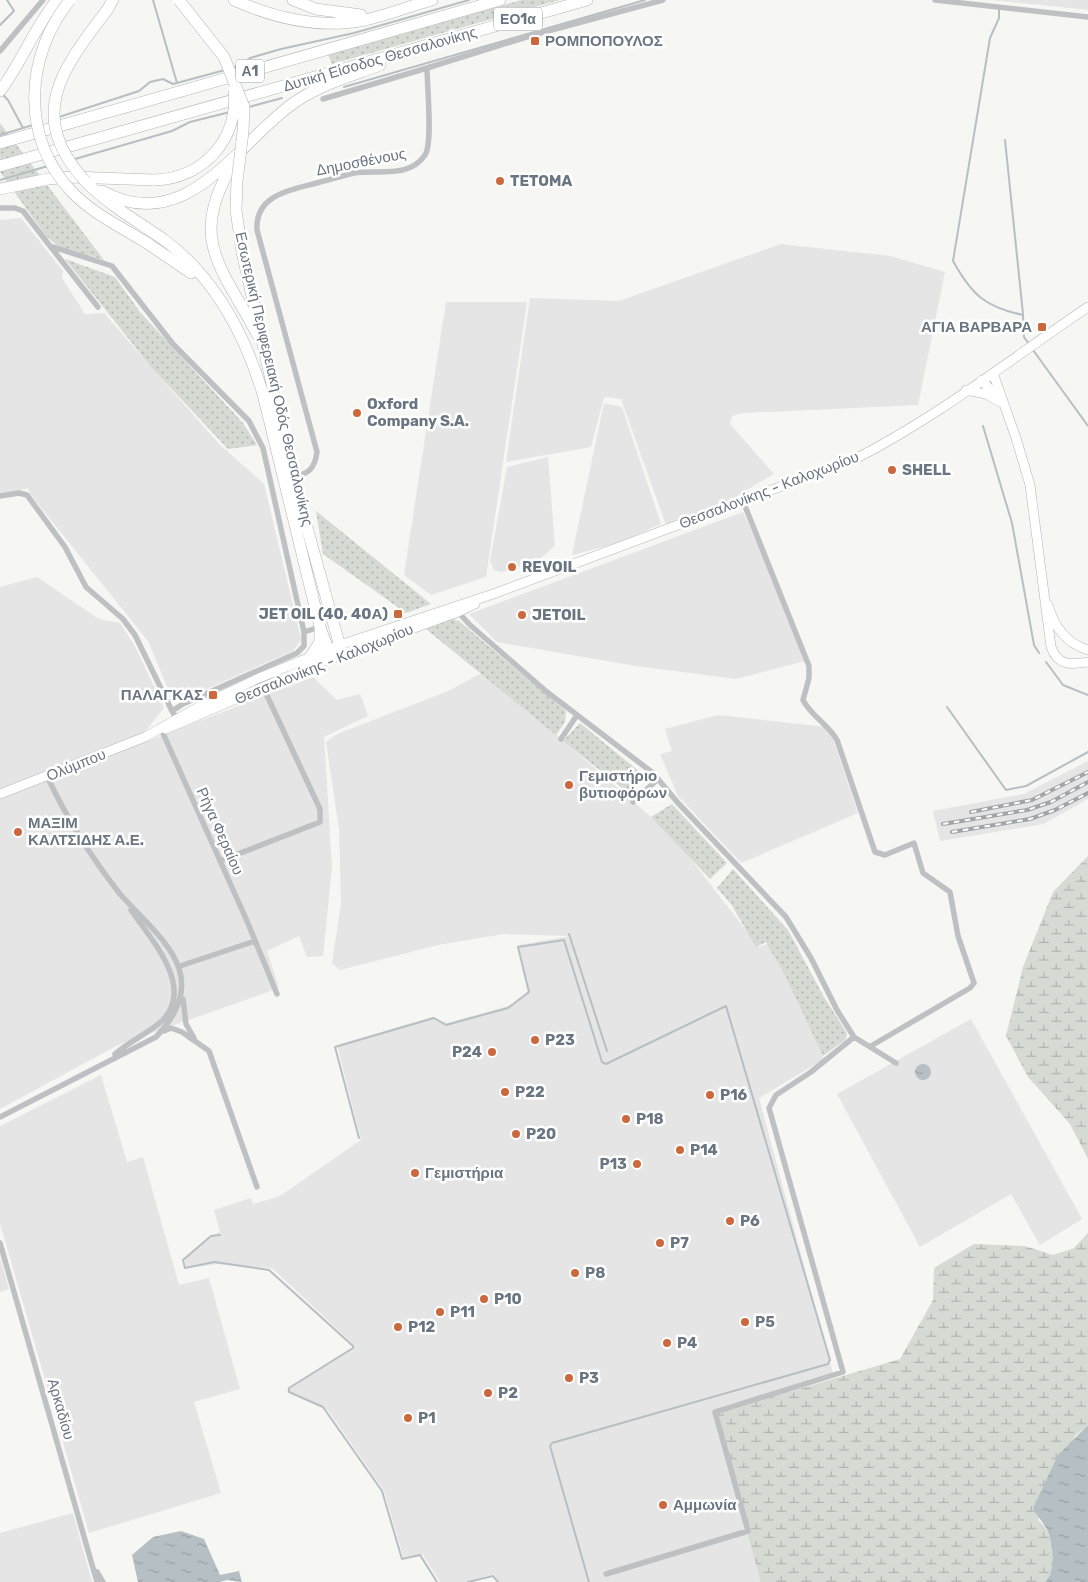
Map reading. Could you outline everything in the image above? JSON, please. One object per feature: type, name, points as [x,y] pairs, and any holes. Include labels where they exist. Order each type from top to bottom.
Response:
[{"type":"highway","points":[[0,91],[19,65],[36,32],[57,0]]},
{"type":"highway","points":[[70,0],[48,33],[37,65],[35,114],[42,146],[54,168],[77,197],[97,213],[178,262],[214,293]]},
{"type":"highway","name":"Εσωτερική Περιφερειακή Οδός Θεσσαλονίκης","points":[[178,0],[217,47],[244,107],[236,200],[242,252],[268,359],[293,477],[341,649]]},
{"type":"highway","points":[[234,0],[280,18],[316,23],[355,22],[432,0]]},
{"type":"highway","points":[[293,0],[304,5],[342,14],[366,15],[390,12]]},
{"type":"highway","name":"Δυτική Είσοδος Θεσσαλονίκης","points":[[0,143],[500,0]]},
{"type":"highway","name":"Δυτική Είσοδος Θεσσαλονίκης","points":[[0,166],[587,0]]},
{"type":"highway","name":"Εσωτερική Περιφερειακή Οδός Θεσσαλονίκης","points":[[110,5],[68,62],[61,77],[55,101],[55,120],[60,145],[71,165],[97,194],[183,256],[230,315],[253,360],[320,627],[329,654]]},
{"type":"highway","points":[[86,182],[105,193],[130,202],[163,202],[192,191],[239,154],[275,118],[304,96],[450,39]]},
{"type":"highway","points":[[0,189],[48,179],[71,177],[155,180],[175,177],[192,170],[208,160],[222,146],[230,130],[234,112],[233,81]]},
{"type":"highway","points":[[239,154],[214,200],[212,240],[221,270],[258,335],[268,359]]},
{"type":"highway","points":[[311,656],[320,642],[320,627]]},
{"type":"main road","name":"Θεσσαλονίκης - Καλοχωρίου","points":[[176,718],[263,687],[329,654],[440,610],[496,593],[857,458],[881,446],[982,380],[1088,306]]},
{"type":"main road","points":[[992,373],[1026,469],[1049,639],[1056,657],[1068,665],[1088,662]]},
{"type":"main road","points":[[982,380],[1002,405]]},
{"type":"main road","points":[[966,390],[986,394],[1002,405]]},
{"type":"main road","points":[[1042,591],[1052,619],[1060,632],[1074,644],[1088,650]]},
{"type":"main road","name":"Θεσσαλονίκης - Καλοχωρίου","points":[[341,649],[455,614],[496,593]]},
{"type":"main road","name":"Θεσσαλονίκης - Καλοχωρίου","points":[[151,734],[162,731],[176,718],[259,678],[311,656],[329,654]]},
{"type":"main road","points":[[151,734],[176,718]]},
{"type":"main road","name":"Ολύμπου","points":[[0,794],[151,734]]},
{"type":"street","points":[[0,51],[43,0]]},
{"type":"street","points":[[323,99],[534,35],[663,0]]},
{"type":"street","points":[[935,0],[1088,17]]},
{"type":"street","name":"Δημοσθένους","points":[[293,477],[310,471],[314,466],[317,452],[259,239],[257,222],[265,204],[281,193],[354,173],[399,171],[414,166],[420,161],[426,154],[430,140],[427,68]]},
{"type":"street","points":[[0,208],[15,208],[23,211],[98,307]]},
{"type":"street","points":[[0,496],[19,493],[27,495],[65,547],[86,587],[123,619],[135,635],[176,718],[230,682],[296,653],[304,646],[304,632],[263,448],[249,421],[173,344],[112,266],[50,246]]},
{"type":"street","points":[[743,500],[809,666],[809,678],[803,700],[807,708],[832,730],[837,740],[875,852],[885,855],[914,843],[923,873],[950,892],[958,936],[974,982],[970,988],[871,1046]]},
{"type":"street","points":[[455,614],[577,715],[646,766],[678,803],[786,917],[811,958],[834,1005],[854,1037],[896,1063]]},
{"type":"street","points":[[304,632],[320,627]]},
{"type":"street","points":[[220,861],[320,822],[320,809],[263,687]]},
{"type":"street","points":[[560,739],[577,715]]},
{"type":"street","name":"Ρήγα Φεραίου","points":[[162,731],[277,994]]},
{"type":"street","points":[[47,776],[62,809],[88,852],[119,893],[168,965],[174,983],[170,1006],[163,1020]]},
{"type":"street","points":[[633,802],[658,779]]},
{"type":"street","points":[[119,893],[170,950],[180,966],[186,1024],[195,1040]]},
{"type":"street","points":[[180,966],[255,941]]},
{"type":"street","points":[[156,1036],[172,1018],[183,994]]},
{"type":"street","points":[[170,1006],[172,1018],[182,1032]]},
{"type":"street","points":[[112,1057],[163,1020],[172,1018],[186,1024]]},
{"type":"street","points":[[0,1117],[112,1057],[171,1028],[182,1032],[209,1051],[257,1187]]},
{"type":"street","points":[[606,1574],[748,1531],[715,1412],[843,1372],[769,1108],[776,1096],[811,1072],[854,1037]]},
{"type":"street","name":"Αρκαδίου","points":[[0,1243],[95,1568],[97,1582]]},
{"type":"street","points":[[95,1568],[103,1582]]},
{"type":"shaded area","points":[[991,0],[1088,0],[1088,10],[1061,7]]},
{"type":"shaded area","points":[[21,218],[63,271],[62,278],[85,314],[104,313],[218,443],[264,484],[300,634],[301,640],[293,651],[188,697],[173,701],[148,641],[30,494],[28,488],[0,495],[0,220]]},
{"type":"shaded area","points":[[781,244],[890,256],[945,272],[918,405],[743,413],[732,416],[730,424],[774,474],[741,493],[729,503],[667,528],[621,399],[604,397],[591,447],[506,462],[530,298],[619,301]]},
{"type":"shaded area","points":[[446,302],[527,302],[486,577],[431,595],[404,575]]},
{"type":"shaded area","points":[[604,403],[622,407],[661,524],[618,543],[572,555]]},
{"type":"shaded area","points":[[548,457],[555,546],[536,562],[502,572],[494,570],[490,561],[507,467]]},
{"type":"shaded area","points":[[743,512],[809,660],[736,679],[636,666],[497,642],[469,614]]},
{"type":"shaded area","points":[[37,577],[99,619],[120,623],[136,648],[164,708],[144,733],[0,790],[0,587]]},
{"type":"shaded area","points":[[482,673],[506,691],[666,830],[759,947],[773,942],[824,1059],[759,1098],[834,1377],[715,1417],[762,1582],[498,1582],[494,1574],[468,1582],[440,1582],[423,1555],[404,1559],[384,1491],[328,1410],[286,1390],[355,1346],[272,1268],[217,1264],[187,1268],[184,1258],[220,1232],[214,1210],[251,1198],[253,1204],[280,1196],[361,1140],[337,1045],[432,1017],[447,1023],[512,1005],[529,990],[518,945],[571,936],[503,934],[438,945],[340,970],[332,963],[341,904],[339,829],[326,742],[337,734],[446,692]]},
{"type":"shaded area","points":[[313,677],[337,700],[360,694],[368,716],[324,737],[332,867],[323,956],[307,957],[299,936],[267,951],[279,988],[118,1045],[0,1109],[0,796],[47,776],[119,752]]},
{"type":"shaded area","points":[[718,715],[826,727],[832,736],[858,813],[741,863],[678,796],[660,754],[672,751],[665,729]]},
{"type":"shaded area","points":[[1088,761],[1088,799],[1043,824],[940,841],[933,811],[1024,794]]},
{"type":"shaded area","points":[[971,1019],[1082,1219],[1040,1245],[1011,1194],[920,1247],[837,1094]]},
{"type":"shaded area","points":[[101,1075],[127,1162],[143,1157],[179,1285],[209,1278],[240,1389],[194,1402],[221,1493],[89,1533],[0,1223],[0,1126]]},
{"type":"shaded area","points":[[0,1257],[9,1289],[0,1292]]},
{"type":"shaded area","points":[[73,1513],[92,1582],[0,1582],[0,1533]]},
{"type":"green space","points":[[521,0],[560,0],[332,64],[328,55]]},
{"type":"green space","points":[[0,123],[104,260],[59,247],[46,236],[0,172]]},
{"type":"green space","points":[[65,259],[115,277],[140,312],[243,423],[257,445],[228,449],[151,367]]},
{"type":"green space","points":[[316,511],[431,604],[406,613],[323,554]]},
{"type":"green space","points":[[450,618],[459,621],[566,711],[565,722],[556,735],[426,629]]},
{"type":"green space","points":[[580,723],[646,777],[627,792],[563,741]]},
{"type":"green space","points":[[672,804],[727,863],[710,879],[651,817]]},
{"type":"green space","points":[[1088,856],[1088,1159],[1070,1124],[1028,1077],[1006,1036],[1023,967],[1053,892]]},
{"type":"green space","points":[[733,869],[788,930],[824,997],[847,1033],[846,1039],[823,1056],[786,977],[766,942],[756,947],[731,904],[717,888]]},
{"type":"green space","points":[[1088,1233],[1088,1425],[1075,1436],[1038,1520],[1048,1533],[1052,1552],[1051,1572],[1045,1582],[761,1582],[715,1414],[900,1359],[933,1300],[934,1268],[974,1244],[1025,1246],[1053,1255],[1074,1248]]},
{"type":"water","points":[[923,1064],[931,1072],[923,1080],[915,1072]]},
{"type":"water","points":[[1088,1425],[1088,1582],[1045,1582],[1051,1572],[1051,1544],[1047,1529],[1033,1508],[1058,1455]]},
{"type":"water","points":[[181,1531],[204,1539],[220,1575],[239,1571],[242,1582],[227,1580],[220,1582],[138,1582],[132,1555],[153,1537]]},
{"type":"waterway","points":[[0,25],[14,11],[7,0]]},
{"type":"waterway","points":[[153,0],[177,83]]},
{"type":"waterway","points":[[232,69],[250,58],[281,49],[354,33],[469,0]]},
{"type":"waterway","points":[[344,87],[645,0]]},
{"type":"waterway","points":[[999,10],[999,18],[990,38],[953,261],[973,291],[981,298],[999,308],[1023,315],[1024,337],[1029,344]]},
{"type":"waterway","points":[[59,117],[139,91],[150,82],[163,79],[173,84],[225,70]]},
{"type":"waterway","points":[[2,94],[8,100],[23,128],[33,125]]},
{"type":"waterway","points":[[249,107],[282,98]]},
{"type":"waterway","points":[[75,159],[172,131],[190,122],[230,112]]},
{"type":"waterway","points":[[0,135],[23,128]]},
{"type":"waterway","points":[[1005,140],[1023,314]]},
{"type":"waterway","points":[[0,180],[48,166]]},
{"type":"waterway","points":[[1033,350],[1088,426]]},
{"type":"waterway","points":[[983,426],[1012,523],[1034,645],[1039,653]]},
{"type":"waterway","points":[[1046,662],[1063,685],[1088,695]]},
{"type":"waterway","points":[[947,707],[1006,790],[1026,786],[1088,752]]},
{"type":"waterway","points":[[569,934],[607,1051]]},
{"type":"waterway","points":[[359,1138],[335,1047],[434,1018],[446,1025],[508,1008],[529,992],[518,947],[564,940],[602,1062],[606,1064],[726,1006],[830,1360],[828,1364],[552,1443],[550,1446],[589,1582]]},
{"type":"waterway","points":[[220,1235],[211,1236],[183,1260],[185,1268],[214,1262],[269,1270],[353,1346],[353,1348],[289,1388],[289,1392],[323,1407],[382,1491],[402,1559],[420,1555],[437,1582]]},
{"type":"waterway","points":[[468,1582],[493,1576],[498,1582]]},
{"type":"railway","points":[[971,812],[1032,800],[1088,772]]},
{"type":"railway","points":[[943,824],[1027,810],[1051,802],[1088,782]]},
{"type":"railway","points":[[952,832],[1030,819],[1055,810],[1088,793]]},
{"type":"place","name":"ΡΟΜΠΟΠΟΥΛΟΣ","points":[[535,41]]},
{"type":"place","name":"TETOMA","points":[[500,181]]},
{"type":"place","name":"ΑΓΙΑ ΒΑΡΒΑΡΑ","points":[[1042,327]]},
{"type":"place","name":"Oxford Company S.A.","points":[[357,413]]},
{"type":"place","name":"SHELL","points":[[892,470]]},
{"type":"place","name":"REVOIL","points":[[512,567]]},
{"type":"place","name":"JET OIL (40, 40Α)","points":[[398,614]]},
{"type":"place","name":"JETOIL","points":[[522,615]]},
{"type":"place","name":"ΠΑΛΑΓΚΑΣ","points":[[213,695]]},
{"type":"place","name":"Γεμιστήριο βυτιοφόρων","points":[[569,785]]},
{"type":"place","name":"ΜΑΞΙΜ ΚΑΛΤΣΙΔΗΣ Α.Ε.","points":[[18,832]]},
{"type":"place","name":"P23","points":[[535,1040]]},
{"type":"place","name":"P24","points":[[492,1052]]},
{"type":"place","name":"P22","points":[[505,1092]]},
{"type":"place","name":"P16","points":[[710,1095]]},
{"type":"place","name":"P18","points":[[626,1119]]},
{"type":"place","name":"P20","points":[[516,1134]]},
{"type":"place","name":"P14","points":[[680,1150]]},
{"type":"place","name":"P13","points":[[637,1164]]},
{"type":"place","name":"Γεμιστήρια","points":[[415,1173]]},
{"type":"place","name":"P6","points":[[730,1221]]},
{"type":"place","name":"P7","points":[[660,1243]]},
{"type":"place","name":"P8","points":[[575,1273]]},
{"type":"place","name":"P10","points":[[484,1299]]},
{"type":"place","name":"P11","points":[[440,1312]]},
{"type":"place","name":"P5","points":[[745,1322]]},
{"type":"place","name":"P12","points":[[398,1327]]},
{"type":"place","name":"P4","points":[[667,1343]]},
{"type":"place","name":"P3","points":[[569,1378]]},
{"type":"place","name":"P2","points":[[488,1393]]},
{"type":"place","name":"P1","points":[[408,1418]]},
{"type":"place","name":"Αμμωνία","points":[[663,1505]]}]
